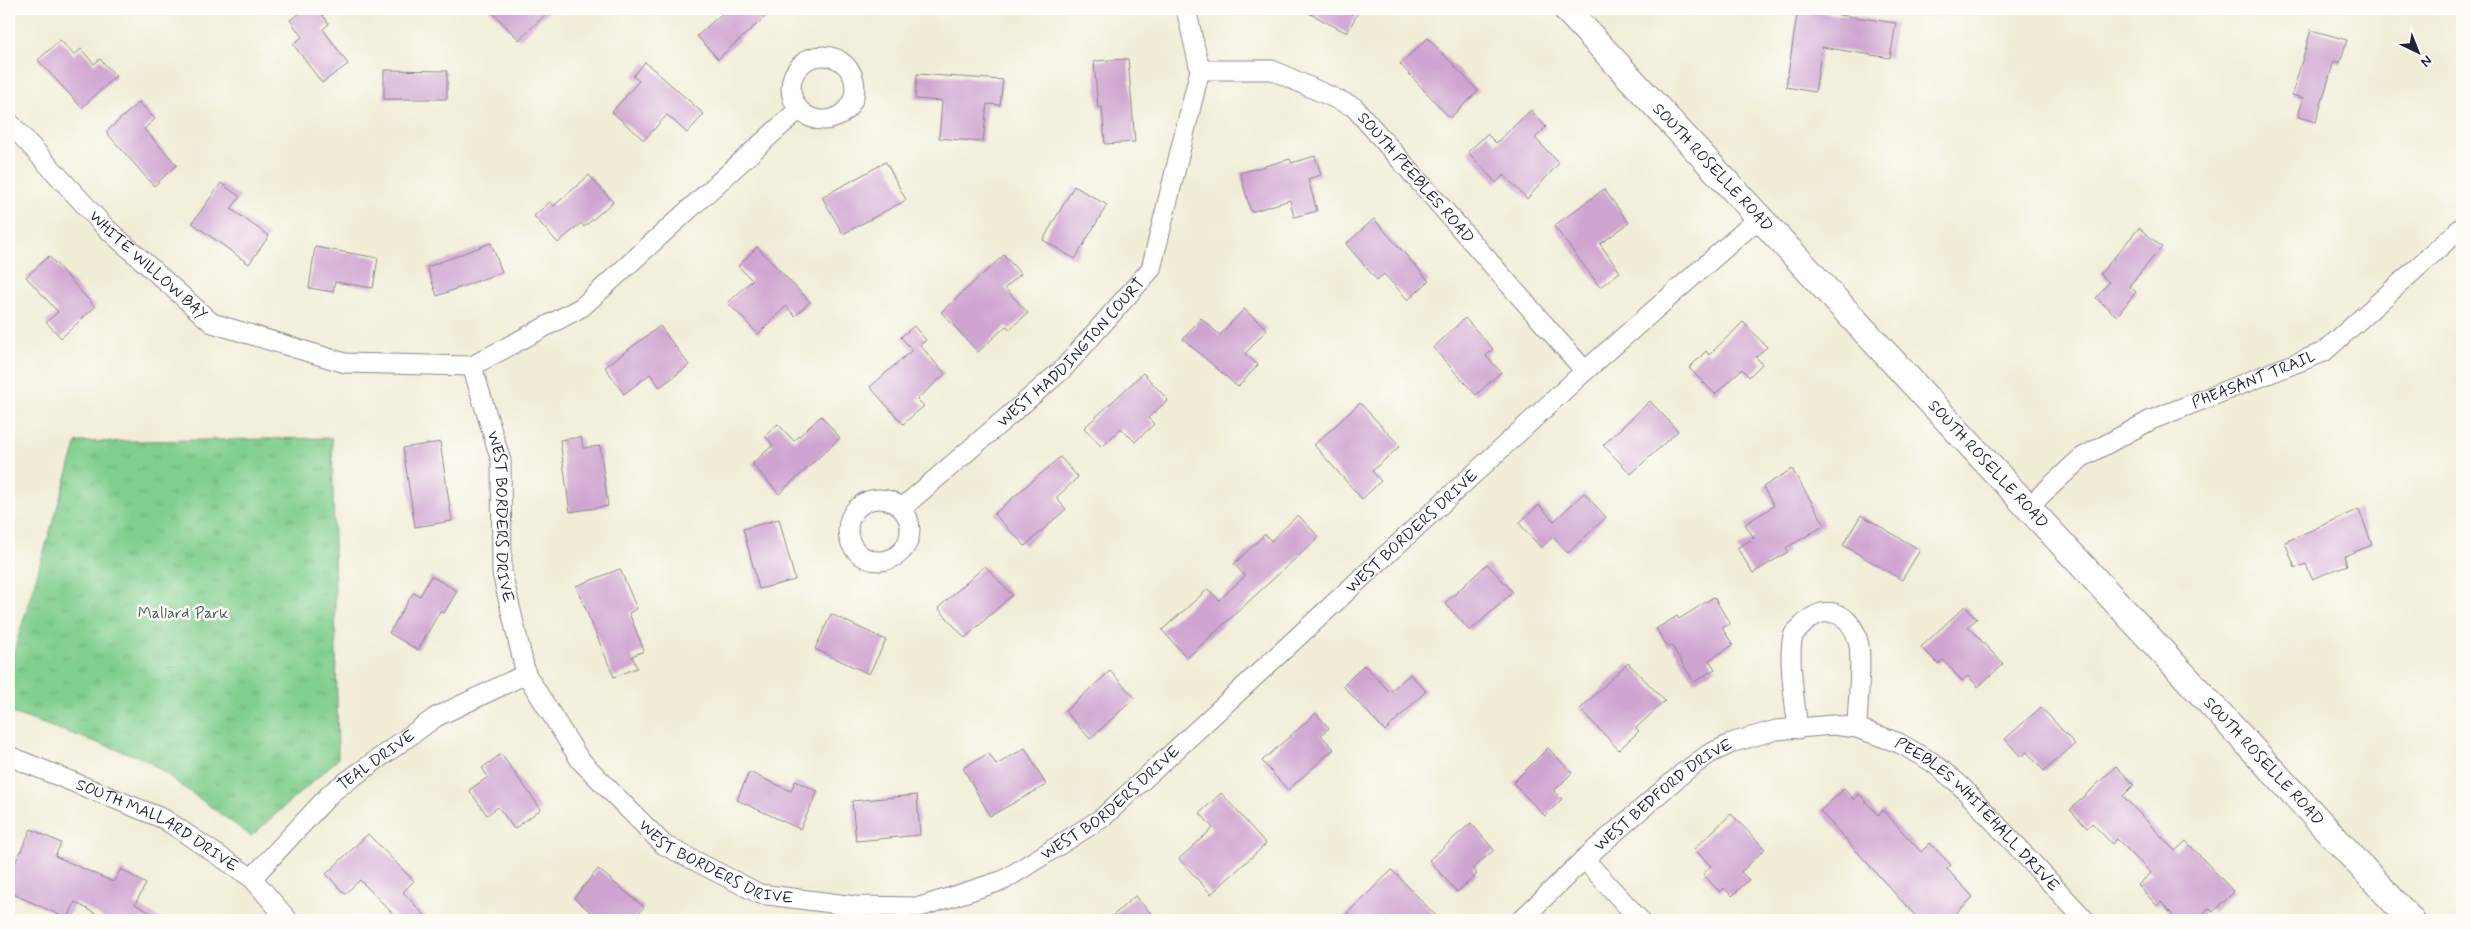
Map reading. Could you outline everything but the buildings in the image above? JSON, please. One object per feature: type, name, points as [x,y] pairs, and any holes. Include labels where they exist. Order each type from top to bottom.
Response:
[{"type":"main road","name":"SOUTH ROSELLE ROAD","points":[[1566,9],[2411,920]]},
{"type":"street","points":[[1186,9],[1200,70]]},
{"type":"street","name":"SOUTH PEEBLES ROAD","points":[[1200,70],[1272,70],[1354,107],[1585,371]]},
{"type":"street","name":"WEST HADDINGTON COURT","points":[[902,508],[1063,369],[1151,269],[1200,70]]},
{"type":"street","points":[[472,366],[582,307],[798,110]]},
{"type":"street","name":"WHITE WILLOW BAY","points":[[9,122],[104,226],[212,323],[345,363],[472,366]]},
{"type":"street","name":"WEST BORDERS DRIVE","points":[[472,366],[501,461],[502,573],[526,674],[580,760],[664,845],[760,894],[855,913],[920,907],[1004,880],[1102,818],[1585,371],[1759,218]]},
{"type":"street","name":"PHEASANT TRAIL","points":[[2028,507],[2081,458],[2151,420],[2324,352],[2462,227]]},
{"type":"street","points":[[1798,729],[1792,660],[1794,635],[1811,616],[1825,612],[1842,615],[1852,626],[1859,643],[1857,728]]},
{"type":"street","name":"TEAL DRIVE","points":[[252,878],[332,792],[436,717],[526,674]]},
{"type":"street","name":"PEEBLES WHITEHALL DRIVE","points":[[1833,725],[1857,728],[1899,742],[1932,762],[1960,785],[2085,920]]},
{"type":"street","name":"WEST BEDFORD DRIVE","points":[[1521,920],[1584,858],[1684,772],[1709,754],[1734,742],[1776,730],[1833,725]]},
{"type":"street","name":"SOUTH MALLARD DRIVE","points":[[9,756],[164,819],[252,878],[288,920]]},
{"type":"street","points":[[1584,858],[1640,920]]},
{"type":"green space","name":"Mallard Park","points":[[332,438],[338,759],[251,836],[145,759],[9,712],[9,668],[77,442]]}]
